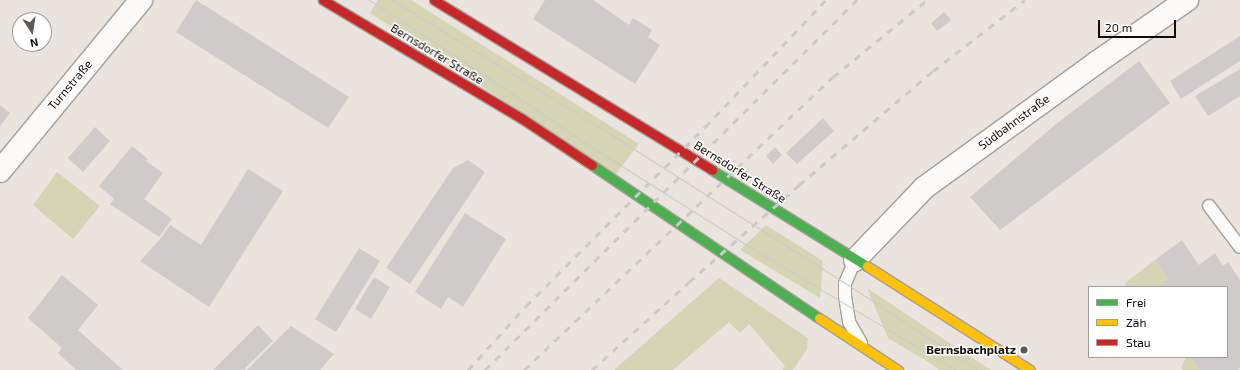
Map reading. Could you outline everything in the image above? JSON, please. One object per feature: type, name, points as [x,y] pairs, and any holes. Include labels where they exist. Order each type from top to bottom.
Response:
[{"type":"street","name":"Turnstraße","points":[[0,171],[141,0]]},
{"type":"street","name":"Bernsdorfer Straße","points":[[323,0],[521,118],[753,273],[865,350],[898,370]]},
{"type":"street","name":"Bernsdorfer Straße","points":[[434,0],[763,201],[1030,370]]},
{"type":"street","name":"Südbahnstraße","points":[[855,260],[924,188],[1096,63],[1187,0]]},
{"type":"lane","points":[[1209,206],[1240,247]]},
{"type":"lane","points":[[855,260],[845,283],[844,296],[849,322],[865,350]]},
{"type":"green space","points":[[378,0],[411,0],[639,144],[616,174],[370,13]]},
{"type":"green space","points":[[57,172],[100,206],[73,239],[33,205]]},
{"type":"green space","points":[[766,225],[823,261],[820,298],[740,250]]},
{"type":"green space","points":[[1155,260],[1168,279],[1158,286],[1125,286],[1124,284]]},
{"type":"green space","points":[[719,278],[808,338],[807,349],[793,370],[782,370],[785,366],[749,324],[740,333],[729,322],[673,370],[614,370]]},
{"type":"green space","points":[[867,288],[991,370],[939,370],[888,338]]},
{"type":"green space","points":[[1186,358],[1192,358],[1200,370],[1182,370],[1181,368]]},
{"type":"building","points":[[196,0],[349,97],[328,128],[176,32]]},
{"type":"building","points":[[545,0],[593,0],[629,25],[633,18],[652,30],[648,37],[660,45],[635,84],[533,19]]},
{"type":"building","points":[[944,12],[951,20],[937,31],[931,23]]},
{"type":"building","points":[[1240,36],[1240,61],[1181,99],[1170,81]]},
{"type":"building","points":[[1139,61],[1170,103],[1000,230],[970,197],[1056,124]]},
{"type":"building","points":[[1240,69],[1240,96],[1208,116],[1195,96]]},
{"type":"building","points":[[0,105],[10,113],[0,126]]},
{"type":"building","points":[[823,118],[834,131],[797,164],[786,153]]},
{"type":"building","points":[[95,127],[110,141],[83,172],[68,158]]},
{"type":"building","points":[[132,146],[148,159],[146,161],[163,173],[144,199],[172,219],[159,237],[110,204],[114,199],[99,186]]},
{"type":"building","points":[[775,147],[782,155],[773,164],[766,156]]},
{"type":"building","points":[[468,160],[485,172],[410,284],[386,268],[453,168]]},
{"type":"building","points":[[248,169],[283,191],[209,307],[140,261],[161,238],[170,225],[201,245]]},
{"type":"building","points":[[465,213],[506,239],[463,307],[448,297],[441,309],[415,292]]},
{"type":"building","points":[[1182,240],[1199,265],[1215,253],[1223,266],[1228,262],[1240,280],[1240,368],[1237,370],[1200,370],[1192,358],[1228,358],[1228,286],[1158,286],[1168,279],[1155,260]]},
{"type":"building","points":[[359,248],[380,261],[336,332],[315,319]]},
{"type":"building","points":[[62,275],[98,305],[78,330],[123,370],[76,370],[58,353],[62,348],[28,318]]},
{"type":"building","points":[[374,277],[390,287],[371,319],[355,309]]},
{"type":"building","points":[[258,325],[273,341],[245,368],[246,370],[213,370]]},
{"type":"building","points":[[291,326],[334,354],[320,370],[247,370]]},
{"type":"tram line","points":[[369,0],[587,144],[753,249],[956,370]]},
{"type":"tram line","points":[[392,0],[604,130],[845,283],[978,370]]},
{"type":"railway","points":[[468,370],[526,306],[705,127],[826,0]]},
{"type":"railway","points":[[485,370],[857,0]]},
{"type":"railway","points":[[524,370],[833,77],[927,0]]},
{"type":"railway","points":[[592,370],[799,185],[933,71],[1025,0]]},
{"type":"traffic: fast","points":[[592,165],[819,318]]},
{"type":"traffic: fast","points":[[712,170],[867,266]]},
{"type":"traffic: slow","points":[[867,266],[1030,370]]},
{"type":"traffic: slow","points":[[819,318],[898,370]]},
{"type":"traffic: jam","points":[[323,0],[521,118],[592,165]]},
{"type":"traffic: jam","points":[[434,0],[712,170]]},
{"type":"place","name":"Bernsbachplatz","points":[[1024,350]]}]
